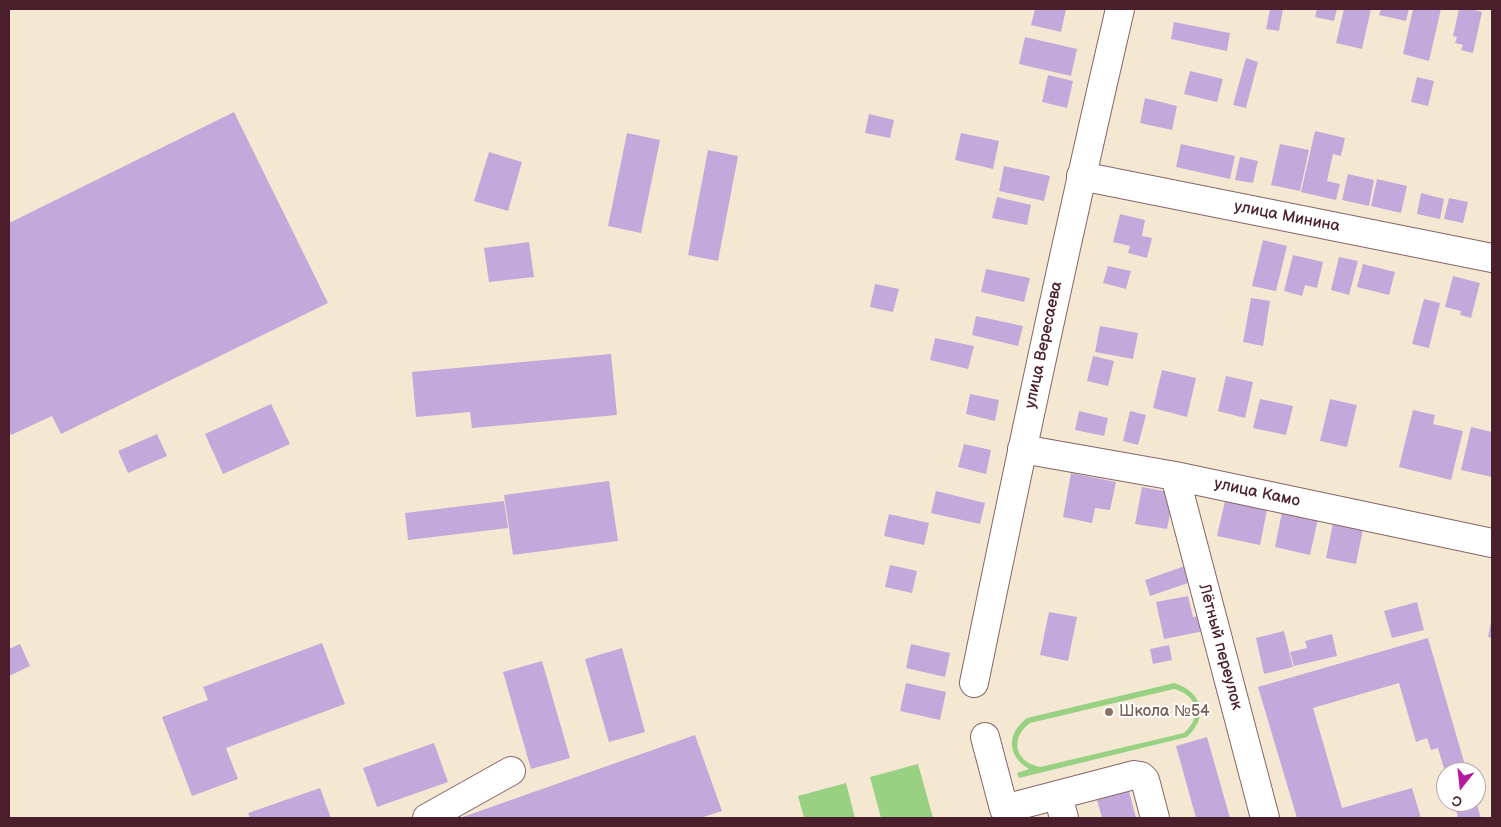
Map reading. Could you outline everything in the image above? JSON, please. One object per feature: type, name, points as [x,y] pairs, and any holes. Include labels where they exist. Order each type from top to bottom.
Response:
[{"type":"street","name":"улица Вересаева","points":[[974,683],[1022,448],[1081,176],[1120,9]]},
{"type":"street","name":"улица Минина","points":[[1081,176],[1492,258]]},
{"type":"street","name":"улица Камо","points":[[1022,448],[1175,476],[1492,543]]},
{"type":"street","name":"Лётный переулок","points":[[1175,476],[1265,818]]},
{"type":"street","points":[[985,737],[1004,809],[1061,806],[1134,775],[1141,776],[1145,780],[1155,818]]},
{"type":"street","points":[[427,818],[511,771]]},
{"type":"green space","points":[[1174,683],[1191,692],[1200,706],[1198,721],[1187,737],[1019,778],[1017,773],[1029,769],[1016,758],[1012,745],[1015,731],[1027,718]],"holes":[[[1174,689],[1188,696],[1195,707],[1194,720],[1184,733],[1040,767],[1025,760],[1020,755],[1017,743],[1019,736],[1030,723]]]},
{"type":"green space","points":[[918,764],[933,818],[881,818],[870,777]]},
{"type":"green space","points":[[846,783],[855,818],[804,818],[798,796]]},
{"type":"building","points":[[1035,9],[1066,9],[1061,32],[1031,25]]},
{"type":"building","points":[[1270,9],[1283,9],[1279,31],[1266,29]]},
{"type":"building","points":[[1317,9],[1337,9],[1334,21],[1315,17]]},
{"type":"building","points":[[1344,9],[1371,9],[1362,49],[1336,43]]},
{"type":"building","points":[[1381,9],[1409,9],[1406,21],[1379,15]]},
{"type":"building","points":[[1413,9],[1441,9],[1429,61],[1403,54]]},
{"type":"building","points":[[1459,9],[1471,9],[1482,12],[1473,53],[1461,50],[1463,45],[1455,43],[1457,37],[1453,36]]},
{"type":"building","points":[[1174,22],[1230,33],[1227,51],[1171,39]]},
{"type":"building","points":[[1025,37],[1077,49],[1071,76],[1019,64]]},
{"type":"building","points":[[1246,58],[1258,62],[1246,108],[1233,105]]},
{"type":"building","points":[[1190,71],[1223,79],[1217,102],[1184,94]]},
{"type":"building","points":[[1048,75],[1073,81],[1067,108],[1042,102]]},
{"type":"building","points":[[1417,77],[1434,81],[1428,106],[1411,102]]},
{"type":"building","points":[[1145,98],[1177,106],[1172,130],[1140,123]]},
{"type":"building","points":[[234,112],[328,303],[61,434],[52,416],[11,435],[9,430],[9,223]]},
{"type":"building","points":[[869,114],[894,120],[890,138],[865,133]]},
{"type":"building","points":[[1315,131],[1345,138],[1341,156],[1333,154],[1327,181],[1340,184],[1336,200],[1301,192]]},
{"type":"building","points":[[627,133],[660,140],[641,233],[608,226]]},
{"type":"building","points":[[961,133],[999,141],[993,169],[955,160]]},
{"type":"building","points":[[1181,144],[1235,156],[1230,179],[1176,167]]},
{"type":"building","points":[[1280,144],[1309,150],[1300,191],[1271,185]]},
{"type":"building","points":[[708,150],[738,156],[718,261],[688,255]]},
{"type":"building","points":[[489,152],[522,162],[508,211],[474,201]]},
{"type":"building","points":[[1240,157],[1258,161],[1253,183],[1235,180]]},
{"type":"building","points":[[1004,166],[1050,176],[1044,201],[999,191]]},
{"type":"building","points":[[1348,174],[1374,180],[1369,206],[1342,200]]},
{"type":"building","points":[[1377,179],[1407,186],[1401,213],[1371,206]]},
{"type":"building","points":[[1421,193],[1444,199],[1440,219],[1417,214]]},
{"type":"building","points":[[997,197],[1031,205],[1027,225],[992,218]]},
{"type":"building","points":[[1449,198],[1468,202],[1463,223],[1444,219]]},
{"type":"building","points":[[1120,214],[1145,220],[1142,236],[1152,238],[1147,258],[1128,253],[1130,246],[1113,242]]},
{"type":"building","points":[[1263,240],[1287,246],[1276,291],[1252,286]]},
{"type":"building","points":[[529,242],[534,277],[489,282],[484,248]]},
{"type":"building","points":[[1293,255],[1323,262],[1317,288],[1305,285],[1302,296],[1284,291]]},
{"type":"building","points":[[1339,257],[1358,261],[1349,295],[1331,290]]},
{"type":"building","points":[[1363,264],[1395,272],[1389,295],[1357,287]]},
{"type":"building","points":[[1108,266],[1131,271],[1126,289],[1103,283]]},
{"type":"building","points":[[986,269],[1030,278],[1024,302],[981,292]]},
{"type":"building","points":[[1453,276],[1480,283],[1471,318],[1460,315],[1461,311],[1445,307]]},
{"type":"building","points":[[875,284],[899,289],[893,312],[870,307]]},
{"type":"building","points":[[1251,298],[1270,301],[1263,346],[1243,342]]},
{"type":"building","points":[[1424,299],[1440,303],[1429,348],[1412,344]]},
{"type":"building","points":[[976,316],[1023,326],[1018,346],[972,335]]},
{"type":"building","points":[[1100,326],[1138,333],[1133,359],[1095,352]]},
{"type":"building","points":[[935,338],[974,346],[968,369],[930,360]]},
{"type":"building","points":[[611,354],[617,415],[472,428],[470,412],[416,417],[412,372]]},
{"type":"building","points":[[1093,356],[1114,361],[1108,386],[1087,381]]},
{"type":"building","points":[[1162,370],[1196,378],[1187,417],[1153,408]]},
{"type":"building","points":[[1226,376],[1253,382],[1245,418],[1218,411]]},
{"type":"building","points":[[970,394],[999,400],[995,421],[966,414]]},
{"type":"building","points":[[1260,399],[1293,406],[1286,435],[1253,428]]},
{"type":"building","points":[[1330,399],[1357,405],[1347,447],[1320,441]]},
{"type":"building","points":[[271,404],[290,444],[223,474],[205,434]]},
{"type":"building","points":[[1413,410],[1435,415],[1433,424],[1463,431],[1451,480],[1399,467]]},
{"type":"building","points":[[1079,411],[1108,418],[1104,436],[1075,430]]},
{"type":"building","points":[[1130,411],[1146,415],[1138,445],[1123,441]]},
{"type":"building","points":[[1471,427],[1492,432],[1492,477],[1461,470]]},
{"type":"building","points":[[157,434],[167,456],[128,473],[118,451]]},
{"type":"building","points":[[964,444],[991,450],[986,474],[958,467]]},
{"type":"building","points":[[1071,473],[1116,482],[1110,510],[1095,508],[1092,523],[1063,517]]},
{"type":"building","points":[[609,481],[618,541],[513,555],[504,495]]},
{"type":"building","points":[[1142,487],[1174,493],[1167,529],[1135,524]]},
{"type":"building","points":[[936,491],[985,503],[980,524],[931,513]]},
{"type":"building","points":[[504,501],[508,528],[408,540],[405,513]]},
{"type":"building","points":[[1225,501],[1267,510],[1260,545],[1217,536]]},
{"type":"building","points":[[1282,512],[1318,519],[1310,555],[1275,547]]},
{"type":"building","points":[[889,514],[929,523],[924,545],[884,536]]},
{"type":"building","points":[[1333,523],[1363,529],[1356,564],[1326,558]]},
{"type":"building","points":[[890,565],[917,571],[912,593],[885,587]]},
{"type":"building","points":[[1185,566],[1191,582],[1150,596],[1145,580]]},
{"type":"building","points":[[1188,596],[1193,617],[1201,616],[1204,631],[1164,639],[1156,602]]},
{"type":"building","points":[[1417,602],[1424,630],[1392,638],[1384,611]]},
{"type":"building","points":[[1049,612],[1077,617],[1068,661],[1040,655]]},
{"type":"building","points":[[1492,622],[1492,638],[1488,637]]},
{"type":"building","points":[[1284,631],[1293,667],[1264,674],[1256,638]]},
{"type":"building","points":[[1332,634],[1337,656],[1294,666],[1290,652],[1307,648],[1305,641]]},
{"type":"building","points":[[1428,638],[1464,762],[1442,762],[1438,748],[1431,750],[1427,738],[1416,742],[1399,683],[1313,708],[1342,808],[1412,788],[1421,818],[1297,818],[1258,687]]},
{"type":"building","points":[[322,643],[345,704],[226,748],[238,779],[192,796],[162,717],[208,700],[203,687]]},
{"type":"building","points":[[20,644],[30,666],[9,676],[9,649]]},
{"type":"building","points":[[911,644],[950,653],[945,677],[906,668]]},
{"type":"building","points":[[1169,645],[1172,660],[1153,664],[1150,649]]},
{"type":"building","points":[[622,648],[645,732],[609,742],[585,659]]},
{"type":"building","points":[[542,661],[570,758],[531,769],[503,672]]},
{"type":"building","points":[[906,683],[946,692],[940,720],[900,711]]},
{"type":"building","points":[[695,735],[722,811],[700,818],[460,818]]},
{"type":"building","points":[[1207,737],[1230,818],[1196,818],[1176,746]]},
{"type":"building","points":[[434,743],[448,782],[377,807],[363,768]]},
{"type":"building","points":[[320,788],[331,818],[250,818],[248,813]]},
{"type":"building","points":[[1129,791],[1136,818],[1102,818],[1097,800]]},
{"type":"building","points":[[1456,812],[1479,812],[1481,818],[1458,818]]},
{"type":"place","name":"Школа №54","points":[[1109,712]]}]
